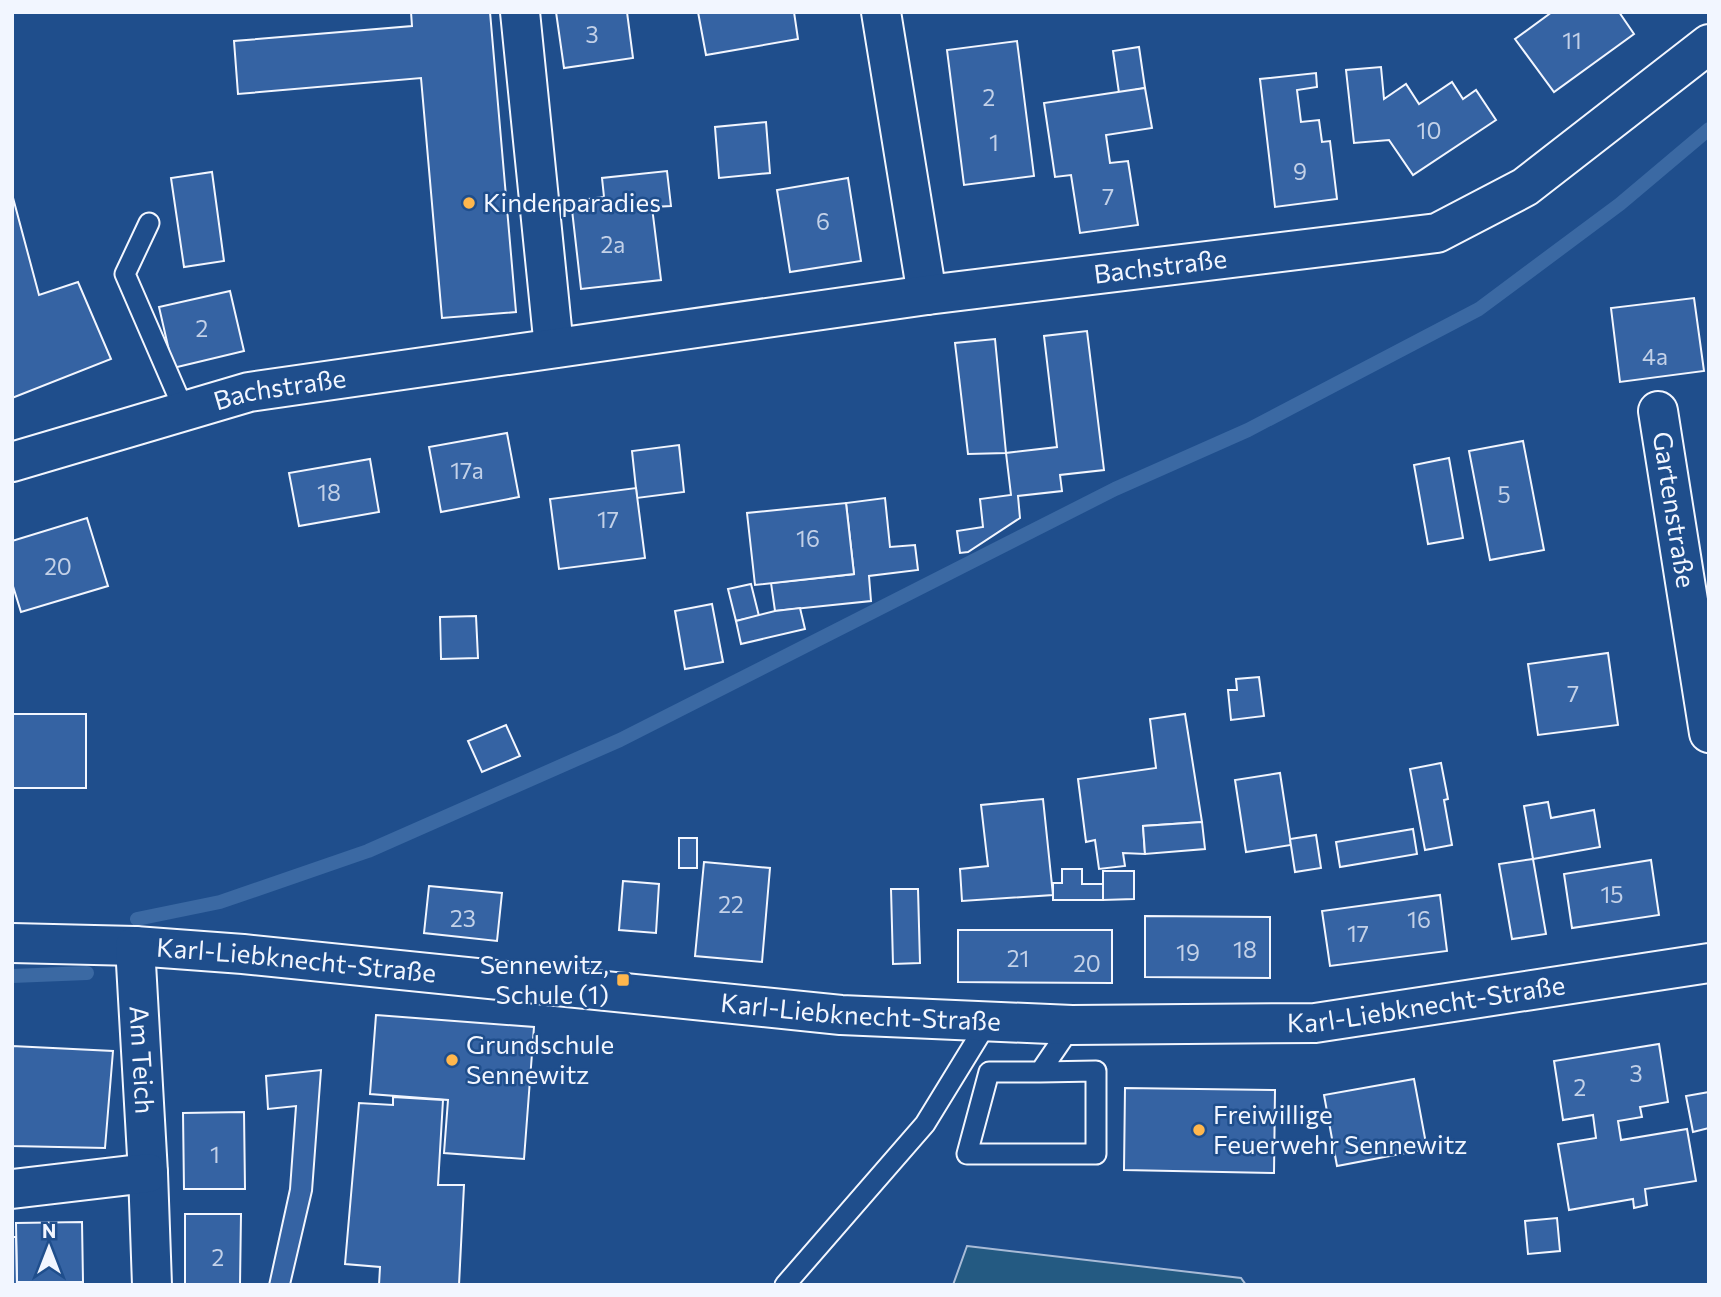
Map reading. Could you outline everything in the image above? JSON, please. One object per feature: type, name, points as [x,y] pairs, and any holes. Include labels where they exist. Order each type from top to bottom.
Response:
[{"type":"street","points":[[520,12],[554,348]]},
{"type":"street","points":[[881,12],[927,295]]},
{"type":"street","name":"Bachstraße","points":[[12,462],[249,391],[927,295],[1437,233],[1525,187],[1709,44]]},
{"type":"street","name":"Gartenstraße","points":[[1658,411],[1709,733]]},
{"type":"street","name":"Karl-Liebknecht-Straße","points":[[12,943],[135,946],[243,954],[841,1015],[1072,1025],[1315,1023],[1709,963]]},
{"type":"street","name":"Am Teich","points":[[135,946],[152,1285]]},
{"type":"street","points":[[12,1189],[148,1173]]},
{"type":"lane","points":[[149,223],[125,274],[184,410]]},
{"type":"lane","points":[[785,1285],[925,1124],[987,1023]]},
{"type":"lane","points":[[1041,1072],[1072,1025]]},
{"type":"lane","points":[[1096,1071],[1096,1154],[967,1154],[989,1072],[1041,1072],[1096,1071]]},
{"type":"shaded area","points":[[967,1246],[1241,1278],[1246,1285],[953,1285]]},
{"type":"building","name":"Kinderparadies","points":[[411,12],[490,12],[516,312],[442,318],[421,78],[238,94],[234,41],[412,26]]},
{"type":"building","points":[[556,12],[627,12],[633,58],[564,68]]},
{"type":"building","points":[[698,12],[794,12],[798,39],[706,55]]},
{"type":"building","points":[[1552,12],[1619,12],[1634,34],[1554,92],[1515,39]]},
{"type":"building","points":[[1017,41],[1034,176],[964,185],[947,50]]},
{"type":"building","points":[[1139,47],[1145,88],[1119,93],[1113,51]]},
{"type":"building","points":[[1381,67],[1384,99],[1406,84],[1419,104],[1452,82],[1463,99],[1476,90],[1496,120],[1413,175],[1389,140],[1354,143],[1346,70]]},
{"type":"building","points":[[1316,73],[1317,87],[1297,90],[1301,122],[1319,120],[1322,142],[1330,141],[1337,199],[1275,207],[1260,79]]},
{"type":"building","points":[[1145,88],[1152,128],[1106,135],[1110,163],[1128,161],[1138,225],[1080,233],[1071,175],[1055,177],[1044,103]]},
{"type":"building","points":[[766,122],[770,173],[719,178],[715,127]]},
{"type":"building","points":[[667,171],[671,206],[652,207],[661,280],[581,289],[571,201],[604,197],[602,178]]},
{"type":"building","points":[[212,172],[224,261],[184,267],[171,178]]},
{"type":"building","points":[[848,178],[861,261],[790,272],[777,190]]},
{"type":"building","points":[[12,194],[39,295],[78,282],[111,359],[12,398]]},
{"type":"building","points":[[230,291],[244,351],[173,368],[159,307]]},
{"type":"building","points":[[1694,298],[1704,371],[1620,382],[1611,308]]},
{"type":"building","points":[[1087,331],[1104,470],[1060,475],[1062,491],[1018,496],[1020,518],[968,552],[960,553],[957,531],[983,527],[980,499],[1011,495],[1006,453],[1057,447],[1044,336]]},
{"type":"building","points":[[995,339],[1006,453],[968,454],[955,343]]},
{"type":"building","points":[[507,433],[519,497],[441,512],[429,447]]},
{"type":"building","points":[[1523,441],[1544,550],[1490,560],[1469,451]]},
{"type":"building","points":[[679,445],[684,492],[637,498],[632,451]]},
{"type":"building","points":[[1449,458],[1463,538],[1428,544],[1414,465]]},
{"type":"building","points":[[370,459],[379,512],[299,526],[289,473]]},
{"type":"building","points":[[636,488],[645,558],[559,569],[550,499]]},
{"type":"building","points":[[885,498],[890,547],[915,545],[918,570],[869,576],[871,601],[775,611],[771,583],[854,574],[846,503]]},
{"type":"building","points":[[846,503],[854,574],[755,585],[747,513]]},
{"type":"building","points":[[87,518],[108,586],[21,612],[12,583],[12,541]]},
{"type":"building","points":[[751,584],[759,616],[736,621],[728,589]]},
{"type":"building","points":[[712,604],[723,662],[685,669],[675,611]]},
{"type":"building","points":[[800,608],[805,629],[741,644],[736,621]]},
{"type":"building","points":[[476,616],[478,658],[441,659],[440,617]]},
{"type":"building","points":[[1608,653],[1618,725],[1538,735],[1528,664]]},
{"type":"building","points":[[1259,677],[1264,716],[1231,720],[1228,690],[1237,690],[1236,679]]},
{"type":"building","points":[[12,714],[86,714],[86,788],[12,788]]},
{"type":"building","points":[[1185,714],[1202,822],[1143,826],[1145,854],[1123,853],[1125,866],[1099,869],[1095,840],[1086,842],[1078,779],[1156,768],[1150,719]]},
{"type":"building","points":[[506,725],[520,756],[482,772],[468,741]]},
{"type":"building","points":[[1441,763],[1448,799],[1444,800],[1452,845],[1425,850],[1410,769]]},
{"type":"building","points":[[1280,773],[1291,845],[1246,852],[1235,780]]},
{"type":"building","points":[[1043,799],[1053,895],[962,901],[960,869],[988,866],[981,805]]},
{"type":"building","points":[[1548,802],[1551,818],[1594,810],[1600,847],[1533,859],[1524,806]]},
{"type":"building","points":[[1202,822],[1205,849],[1145,854],[1143,826]]},
{"type":"building","points":[[1413,829],[1417,854],[1340,867],[1336,842]]},
{"type":"building","points":[[1316,835],[1321,868],[1295,872],[1290,839]]},
{"type":"building","points":[[679,838],[697,838],[697,868],[679,868]]},
{"type":"building","points":[[1533,859],[1546,934],[1512,939],[1499,864]]},
{"type":"building","points":[[1651,860],[1659,915],[1572,928],[1564,874]]},
{"type":"building","points":[[704,862],[770,868],[762,962],[695,956]]},
{"type":"building","points":[[1062,869],[1082,869],[1082,884],[1103,884],[1103,900],[1053,900],[1053,883],[1062,883]]},
{"type":"building","points":[[1103,871],[1134,871],[1134,899],[1103,900]]},
{"type":"building","points":[[623,881],[659,884],[656,933],[619,930]]},
{"type":"building","points":[[429,886],[502,893],[497,941],[424,933]]},
{"type":"building","points":[[891,889],[918,889],[920,963],[893,964]]},
{"type":"building","points":[[1440,895],[1447,951],[1330,966],[1322,911]]},
{"type":"building","points":[[1145,916],[1270,917],[1270,978],[1145,977]]},
{"type":"building","points":[[958,930],[1112,930],[1112,983],[958,982]]},
{"type":"building","name":"Grundschule Sennewitz","points":[[376,1015],[534,1027],[524,1159],[444,1153],[448,1100],[370,1094]]},
{"type":"building","points":[[1659,1044],[1668,1102],[1640,1107],[1642,1117],[1618,1121],[1621,1140],[1687,1129],[1696,1181],[1645,1189],[1647,1205],[1634,1208],[1633,1199],[1569,1210],[1558,1144],[1596,1138],[1593,1115],[1563,1120],[1554,1061]]},
{"type":"building","points":[[12,1046],[113,1051],[105,1148],[12,1146]]},
{"type":"building","points":[[321,1070],[312,1191],[290,1285],[269,1285],[290,1189],[296,1106],[268,1109],[266,1076]]},
{"type":"building","points":[[1414,1079],[1427,1149],[1337,1166],[1324,1095]]},
{"type":"building","name":"Freiwillige Feuerwehr Sennewitz","points":[[1125,1088],[1275,1090],[1274,1173],[1124,1170]]},
{"type":"building","points":[[1709,1092],[1709,1128],[1693,1132],[1686,1096]]},
{"type":"building","points":[[393,1097],[443,1100],[438,1185],[464,1185],[459,1285],[379,1285],[380,1267],[345,1264],[359,1103],[393,1105]]},
{"type":"building","points":[[244,1112],[245,1189],[184,1189],[183,1113]]},
{"type":"building","points":[[185,1214],[241,1214],[240,1285],[185,1285]]},
{"type":"building","points":[[1557,1218],[1560,1251],[1528,1254],[1525,1221]]},
{"type":"building","points":[[82,1222],[83,1282],[17,1282],[16,1223]]},
{"type":"building","points":[[12,1237],[16,1237],[17,1285],[12,1285]]},
{"type":"waterway","points":[[137,919],[220,902],[368,851],[620,740],[1115,489],[1248,430],[1479,309],[1620,204],[1709,129]]},
{"type":"waterway","points":[[12,976],[87,973]]},
{"type":"place","name":"Kinderparadies","points":[[469,203]]},
{"type":"place","name":"Sennewitz, Schule (1)","points":[[623,980]]},
{"type":"place","name":"Grundschule Sennewitz","points":[[452,1060]]},
{"type":"place","name":"Freiwillige Feuerwehr Sennewitz","points":[[1199,1130]]}]
